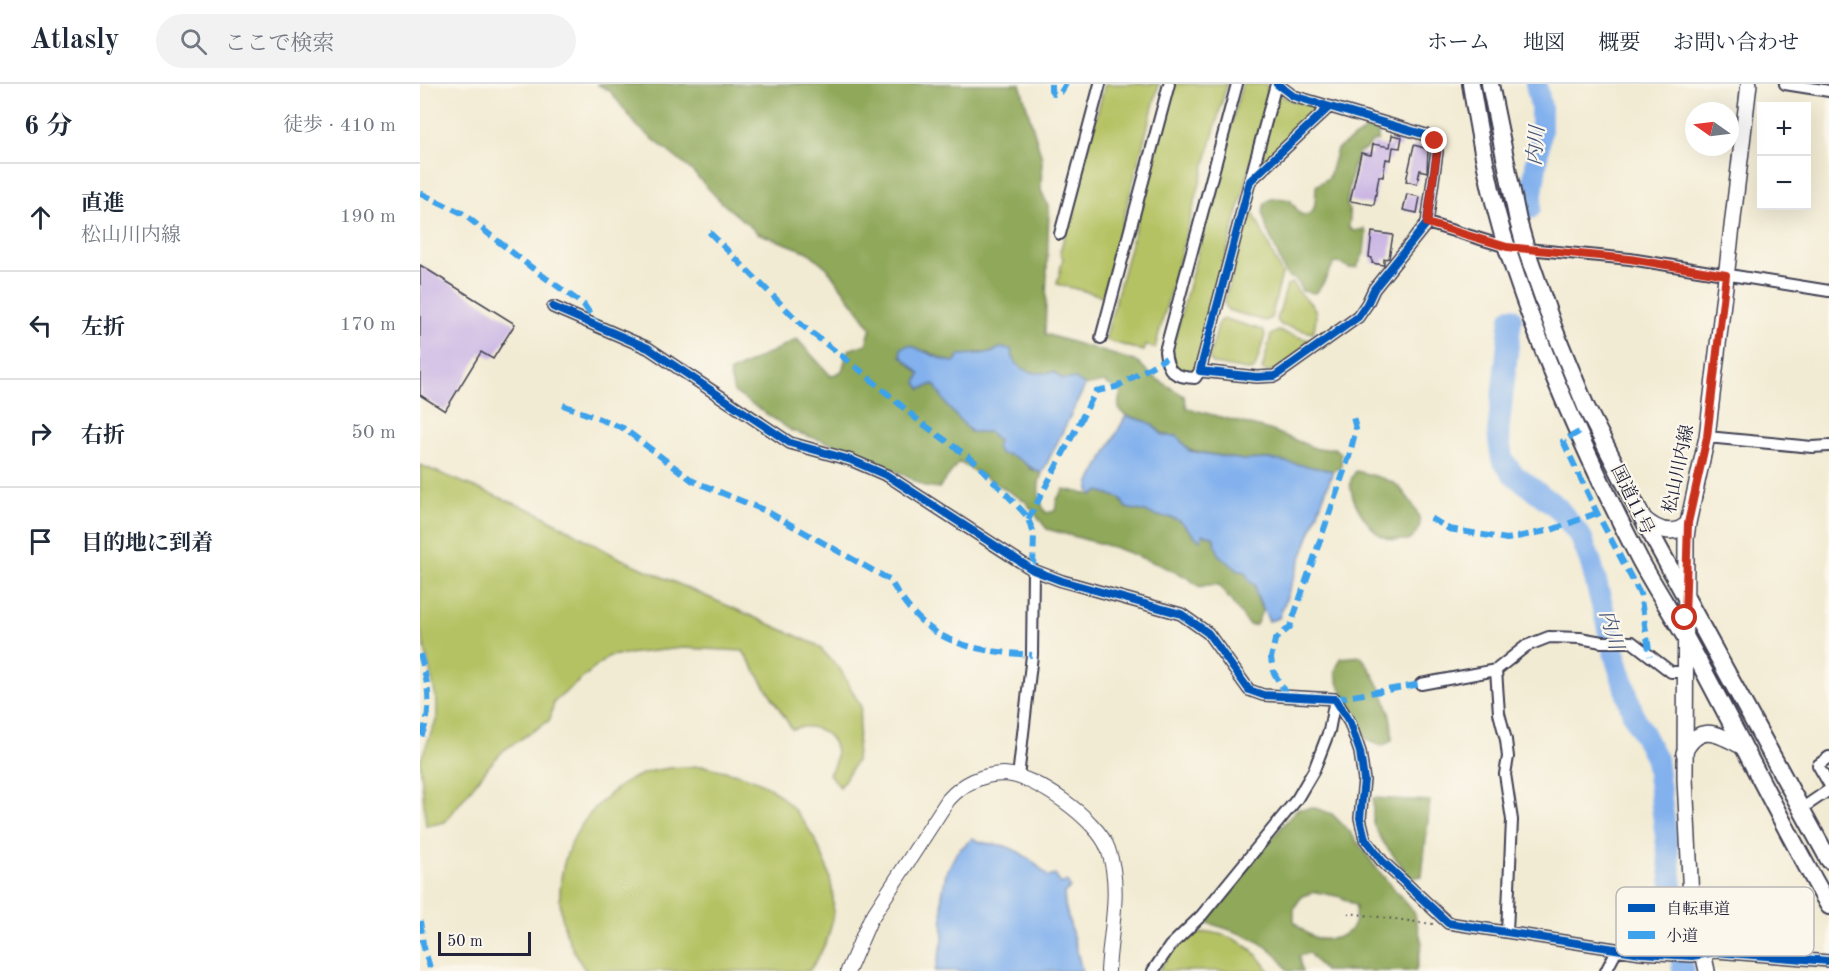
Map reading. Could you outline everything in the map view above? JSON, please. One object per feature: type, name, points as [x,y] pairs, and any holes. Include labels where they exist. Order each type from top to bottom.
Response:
[{"type":"highway","name":"国道11号","points":[[1471,84],[1490,182],[1507,247],[1550,367],[1601,482],[1641,562],[1685,637],[1791,840],[1829,906]]},
{"type":"highway","name":"国道11号","points":[[1490,84],[1518,221],[1526,249],[1554,329],[1586,407],[1642,517],[1829,860]]},
{"type":"main road","name":"松山川内線","points":[[1690,887],[1684,753],[1688,523],[1707,437],[1749,84]]},
{"type":"main road","points":[[1642,517],[1650,525],[1667,531],[1676,531],[1688,523]]},
{"type":"main road","points":[[1684,753],[1689,743],[1707,733],[1716,733],[1743,747]]},
{"type":"main road","name":"松山川内線","points":[[1698,956],[1707,971]]},
{"type":"street","points":[[1060,234],[1100,84]]},
{"type":"street","points":[[1101,338],[1169,84]]},
{"type":"street","points":[[1200,371],[1257,377],[1275,376],[1358,317],[1374,289],[1427,223],[1437,152],[1435,141],[1426,135],[1293,96],[1277,84],[1200,371],[1195,378],[1181,377],[1172,372],[1166,362],[1165,351],[1238,84]]},
{"type":"street","points":[[1785,84],[1829,91]]},
{"type":"street","points":[[1250,181],[1329,107]]},
{"type":"street","points":[[1427,223],[1507,247],[1630,259],[1829,291]]},
{"type":"street","points":[[553,307],[648,348],[790,443],[851,460],[888,477],[1033,570],[1062,581],[1181,614],[1208,633],[1250,690],[1263,695],[1335,699]]},
{"type":"street","points":[[1707,437],[1812,447],[1829,446]]},
{"type":"street","points":[[1018,777],[1032,655],[1033,570]]},
{"type":"street","points":[[1421,684],[1496,670],[1526,646],[1549,637],[1580,638],[1602,642],[1620,640],[1632,642],[1671,672],[1685,672]]},
{"type":"street","points":[[1496,670],[1499,713],[1508,757],[1505,774],[1512,820],[1507,932]]},
{"type":"street","points":[[1335,699],[1350,723],[1360,752],[1364,780],[1360,818],[1365,839],[1382,861],[1448,923],[1616,950]]},
{"type":"street","points":[[1153,971],[1170,946],[1202,915],[1297,799],[1314,770],[1329,731],[1335,699]]},
{"type":"street","points":[[1829,757],[1818,765],[1829,784]]},
{"type":"street","points":[[848,971],[876,909],[948,800],[957,790],[982,778],[1006,774],[1037,785],[1081,813],[1100,832],[1108,846],[1115,876],[1108,971]]},
{"type":"street","points":[[1801,809],[1829,790]]},
{"type":"street","points":[[1606,971],[1616,952]]},
{"type":"street","points":[[1766,956],[1829,961]]},
{"type":"path","points":[[1348,913],[1428,924],[1448,923]]},
{"type":"green space","points":[[597,84],[1020,84],[1042,158],[1041,190],[1049,208],[1045,334],[1138,362],[1152,376],[1184,396],[1187,408],[1273,431],[1317,449],[1334,448],[1341,453],[1341,467],[1333,471],[1269,459],[1243,460],[1189,450],[1177,436],[1166,435],[1147,422],[1124,414],[1119,407],[1121,392],[1104,382],[1085,386],[1075,379],[1062,379],[1054,372],[1036,374],[1016,366],[1000,348],[991,353],[975,353],[954,362],[946,361],[927,351],[901,356],[920,374],[920,389],[934,383],[970,432],[989,432],[1010,454],[1025,461],[1030,469],[1042,473],[1039,493],[1046,513],[1055,511],[1057,499],[1064,489],[1093,495],[1099,491],[1120,498],[1126,508],[1178,520],[1200,539],[1203,534],[1213,536],[1255,585],[1262,611],[1256,625],[1249,625],[1219,585],[1200,587],[1186,577],[1116,548],[1047,529],[1025,501],[959,462],[939,488],[926,487],[865,454],[792,431],[734,392],[729,373],[797,339],[831,376],[842,371],[848,350],[866,344],[871,328],[827,268],[808,252],[758,233],[721,202],[691,170],[637,126],[610,91]]},
{"type":"green space","points":[[1105,84],[1159,84],[1103,296],[1057,284],[1063,258],[1060,252]]},
{"type":"green space","points":[[1174,84],[1227,84],[1155,348],[1146,345],[1144,351],[1105,340]]},
{"type":"green space","points":[[1242,84],[1265,84],[1271,89],[1194,374],[1185,373],[1173,365],[1170,357]]},
{"type":"green space","points":[[1277,91],[1285,98],[1315,107],[1310,117],[1267,158],[1262,160],[1260,152]]},
{"type":"green space","points":[[1373,129],[1378,132],[1378,141],[1372,142],[1367,149],[1359,152],[1352,171],[1347,203],[1350,215],[1349,228],[1354,231],[1364,229],[1366,233],[1364,253],[1357,267],[1349,268],[1343,264],[1334,263],[1315,293],[1302,291],[1296,280],[1288,277],[1281,264],[1264,219],[1265,204],[1277,198],[1290,200],[1300,214],[1306,215],[1313,211],[1316,186],[1329,177],[1337,149],[1366,130]]},
{"type":"green space","points":[[1253,212],[1282,274],[1271,318],[1265,321],[1228,310],[1224,303],[1248,213]]},
{"type":"green space","points":[[1293,283],[1314,308],[1316,322],[1313,333],[1281,325],[1277,320],[1287,285]]},
{"type":"green space","points":[[1225,319],[1263,330],[1265,335],[1255,368],[1252,371],[1214,364],[1209,359],[1219,321]]},
{"type":"green space","points":[[1278,331],[1313,341],[1276,370],[1269,372],[1262,370],[1271,335]]},
{"type":"green space","points":[[420,465],[538,513],[617,557],[817,645],[840,669],[861,707],[856,761],[840,787],[829,774],[836,754],[830,737],[814,728],[792,729],[743,651],[683,648],[609,656],[554,702],[550,720],[504,750],[445,822],[426,826],[420,761],[437,718],[437,702],[420,627]]},
{"type":"green space","points":[[1356,471],[1392,482],[1406,495],[1414,507],[1420,524],[1410,540],[1385,538],[1376,532],[1365,519],[1352,494],[1351,480]]},
{"type":"green space","points":[[1361,656],[1374,675],[1391,718],[1392,741],[1381,746],[1365,739],[1339,685],[1335,671],[1341,658]]},
{"type":"green space","points":[[704,766],[747,777],[770,788],[797,813],[808,829],[826,865],[833,903],[831,928],[820,953],[809,971],[586,971],[565,930],[560,887],[563,866],[581,825],[606,797],[634,778],[664,769]]},
{"type":"green space","points":[[1373,798],[1430,801],[1422,876],[1411,878],[1383,842],[1373,824]]},
{"type":"green space","points":[[1315,808],[1332,814],[1350,832],[1377,869],[1414,912],[1422,943],[1416,971],[1324,971],[1309,953],[1299,956],[1302,971],[1288,971],[1273,952],[1253,939],[1208,923],[1209,913],[1297,809]],"holes":[[[1316,892],[1341,897],[1356,906],[1354,924],[1343,935],[1329,939],[1316,938],[1294,921],[1294,908],[1302,896]]]},
{"type":"green space","points":[[1208,932],[1227,936],[1251,949],[1269,971],[1158,971],[1173,950],[1184,940],[1199,933]]},
{"type":"water","points":[[909,345],[938,358],[954,362],[960,355],[991,353],[1000,348],[1011,349],[1016,363],[1026,370],[1039,373],[1054,372],[1062,379],[1075,379],[1085,386],[1042,473],[1013,456],[1001,454],[996,448],[998,441],[989,432],[971,432],[948,407],[934,384],[921,389],[916,383],[920,374],[901,356],[901,348]]},
{"type":"water","points":[[1126,416],[1148,422],[1164,436],[1177,436],[1189,451],[1243,460],[1269,459],[1333,471],[1279,618],[1269,621],[1256,594],[1255,585],[1250,582],[1245,572],[1239,571],[1219,555],[1213,536],[1203,534],[1200,540],[1182,523],[1174,519],[1126,508],[1120,498],[1100,491],[1093,495],[1089,490],[1089,484]]},
{"type":"water","points":[[973,838],[980,842],[1012,848],[1029,858],[1048,877],[1055,875],[1061,884],[1067,881],[1070,888],[1064,893],[1065,905],[1082,971],[935,971],[943,940],[942,895],[946,873],[957,852]]},
{"type":"building","points":[[1392,135],[1402,137],[1400,148],[1393,147],[1391,160],[1386,159],[1383,177],[1379,176],[1374,205],[1350,201],[1361,153],[1371,155],[1373,144],[1390,147]]},
{"type":"building","points":[[1414,145],[1428,149],[1427,172],[1420,170],[1417,184],[1406,181]]},
{"type":"building","points":[[1407,194],[1420,197],[1417,213],[1403,210]]},
{"type":"building","points":[[1372,232],[1393,235],[1389,258],[1384,259],[1384,265],[1372,263],[1372,258],[1369,257]]},
{"type":"building","points":[[420,265],[515,324],[493,359],[481,352],[445,411],[420,395]]},
{"type":"waterway","name":"内川","points":[[1530,208],[1541,130],[1541,107],[1536,84]]},
{"type":"waterway","name":"内川","points":[[1511,318],[1498,433],[1502,459],[1513,474],[1557,507],[1581,537],[1591,563],[1633,714],[1656,759],[1672,887]]},
{"type":"waterway","name":"内川","points":[[1681,956],[1683,971]]},
{"type":"marked path","points":[[1051,84],[1054,94],[1061,92],[1066,84]]},
{"type":"marked path","points":[[420,193],[462,213],[584,305],[597,324]]},
{"type":"marked path","points":[[709,232],[804,327],[861,371],[919,421],[974,461],[1011,499],[1026,515],[1034,533],[1033,570]]},
{"type":"marked path","points":[[1028,520],[1096,391],[1116,387],[1166,358]]},
{"type":"marked path","points":[[563,405],[623,428],[693,481],[766,511],[890,580],[918,618],[949,639],[986,650],[1032,655]]},
{"type":"marked path","points":[[1287,696],[1273,671],[1271,658],[1275,640],[1290,627],[1349,457],[1356,429],[1352,413]]},
{"type":"marked path","points":[[1579,432],[1563,441],[1597,513],[1640,594],[1650,656]]},
{"type":"marked path","points":[[1431,518],[1449,529],[1507,539],[1551,530],[1597,513]]},
{"type":"marked path","points":[[420,654],[428,696],[427,718],[420,739]]},
{"type":"marked path","points":[[1335,699],[1421,684]]},
{"type":"marked path","points":[[420,921],[423,944],[431,971]]},
{"type":"cycle path","points":[[1277,84],[1293,96],[1426,135],[1435,141],[1437,152],[1427,223],[1374,289],[1358,317],[1275,376],[1257,377],[1200,371],[1250,181],[1329,107]]},
{"type":"cycle path","points":[[553,307],[648,348],[790,443],[851,460],[888,476],[1033,570],[1062,581],[1181,614],[1208,633],[1249,690],[1263,695],[1335,699],[1350,723],[1360,752],[1364,780],[1360,818],[1365,839],[1382,861],[1448,923],[1616,949]]},
{"type":"cycle path","points":[[1766,956],[1829,961]]},
{"type":"route","points":[[1435,141],[1437,152],[1427,223],[1507,247],[1630,259],[1726,275],[1707,437],[1686,538],[1685,618]]}]
